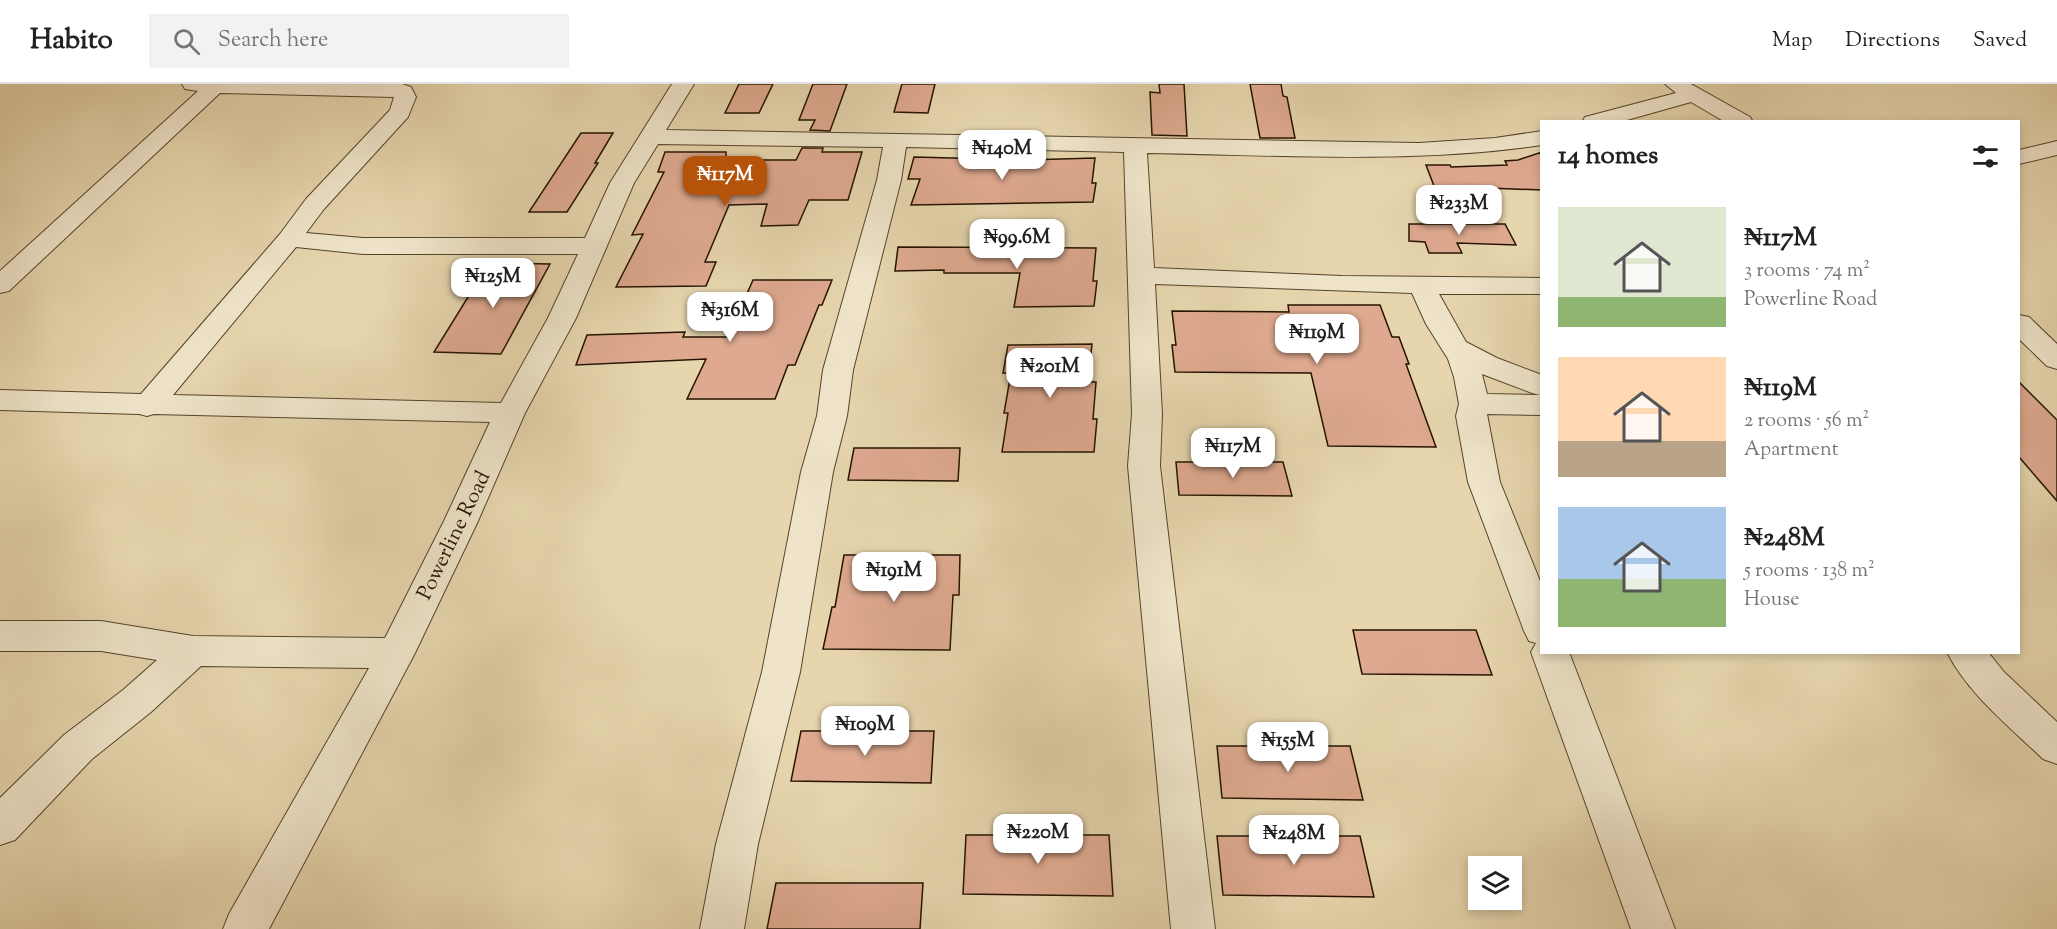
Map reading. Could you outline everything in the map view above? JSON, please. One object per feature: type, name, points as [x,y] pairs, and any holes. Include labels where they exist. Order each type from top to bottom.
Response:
[{"type":"street","name":"Powerline Road","points":[[245,929],[396,653],[461,521],[510,413],[562,318],[622,183],[683,84]]},
{"type":"street","points":[[0,285],[204,86],[396,89],[403,92],[405,97],[400,112],[315,204],[289,239],[147,406]]},
{"type":"street","points":[[1599,120],[1685,90],[1738,120]]},
{"type":"street","points":[[652,137],[1419,150],[1495,145],[1540,138]]},
{"type":"street","points":[[722,929],[737,844],[781,672],[818,472],[832,416],[838,370],[886,190],[896,140]]},
{"type":"street","points":[[1135,146],[1147,414],[1144,466],[1193,929]]},
{"type":"street","points":[[2020,157],[2057,148]]},
{"type":"street","points":[[289,239],[363,246],[595,246]]},
{"type":"street","points":[[1142,275],[1234,281],[1422,286],[1540,286]]},
{"type":"street","points":[[1422,286],[1469,377],[1474,404],[1472,416],[1484,482],[1540,626]]},
{"type":"street","points":[[2020,324],[2057,360]]},
{"type":"street","points":[[1456,349],[1487,365],[1540,385]]},
{"type":"street","points":[[0,400],[147,406],[363,407],[510,413]]},
{"type":"street","points":[[1474,404],[1540,405]]},
{"type":"street","points":[[0,636],[101,636],[193,651],[396,653]]},
{"type":"street","points":[[0,826],[78,747],[137,701],[193,651]]},
{"type":"street","points":[[1551,654],[1653,929]]},
{"type":"street","points":[[1967,654],[1991,683],[2057,747]]},
{"type":"building","points":[[739,84],[773,84],[759,113],[725,113]]},
{"type":"building","points":[[813,84],[847,84],[830,131],[810,130],[815,120],[799,120]]},
{"type":"building","points":[[902,84],[935,84],[928,113],[894,112]]},
{"type":"building","points":[[1159,84],[1184,84],[1187,136],[1152,135],[1150,92],[1160,93]]},
{"type":"building","points":[[1250,84],[1281,84],[1283,96],[1287,97],[1295,138],[1260,138]]},
{"type":"building","points":[[581,133],[613,133],[595,163],[598,163],[567,212],[529,212]]},
{"type":"building","points":[[802,148],[823,148],[822,152],[862,152],[848,200],[809,200],[798,225],[761,226],[767,204],[729,205],[705,262],[716,262],[706,286],[616,287],[643,234],[632,235],[664,172],[658,172],[665,152],[726,152],[726,160],[796,160]]},
{"type":"building","points":[[1540,153],[1540,190],[1434,186],[1426,165],[1450,165],[1451,167],[1507,165],[1505,161],[1518,160]]},
{"type":"building","points":[[914,157],[1026,160],[1095,158],[1092,183],[1096,183],[1093,202],[911,205],[920,179],[908,179]]},
{"type":"building","points":[[1409,224],[1505,224],[1516,245],[1457,243],[1462,253],[1429,253],[1425,242],[1409,241]]},
{"type":"building","points":[[898,247],[1096,248],[1093,281],[1097,281],[1094,306],[1014,307],[1020,273],[895,271]]},
{"type":"building","points":[[489,263],[550,264],[501,354],[434,352]]},
{"type":"building","points":[[753,280],[832,280],[822,305],[819,305],[795,365],[788,365],[775,399],[687,399],[706,359],[576,365],[587,335],[685,332],[683,337],[728,337]]},
{"type":"building","points":[[1288,305],[1380,305],[1392,337],[1399,337],[1409,364],[1406,364],[1436,447],[1328,446],[1311,373],[1175,372],[1172,345],[1176,345],[1172,311],[1289,312]]},
{"type":"building","points":[[1092,344],[1088,382],[1096,382],[1093,419],[1097,419],[1094,452],[1002,452],[1008,413],[1004,413],[1011,373],[1003,373],[1008,345]]},
{"type":"building","points":[[2020,383],[2057,420],[2057,501],[2020,458]]},
{"type":"building","points":[[854,448],[960,448],[958,481],[848,480]]},
{"type":"building","points":[[1176,462],[1283,462],[1292,496],[1179,495]]},
{"type":"building","points":[[844,555],[960,555],[959,595],[953,595],[950,650],[823,649],[832,607],[835,607]]},
{"type":"building","points":[[1353,630],[1476,630],[1492,675],[1362,674]]},
{"type":"building","points":[[801,731],[934,731],[931,783],[791,781]]},
{"type":"building","points":[[1217,746],[1350,746],[1363,800],[1222,798]]},
{"type":"building","points":[[966,835],[1109,835],[1113,896],[963,894]]},
{"type":"building","points":[[1217,836],[1360,836],[1374,897],[1223,895]]},
{"type":"building","points":[[776,883],[923,883],[920,929],[767,929]]}]
